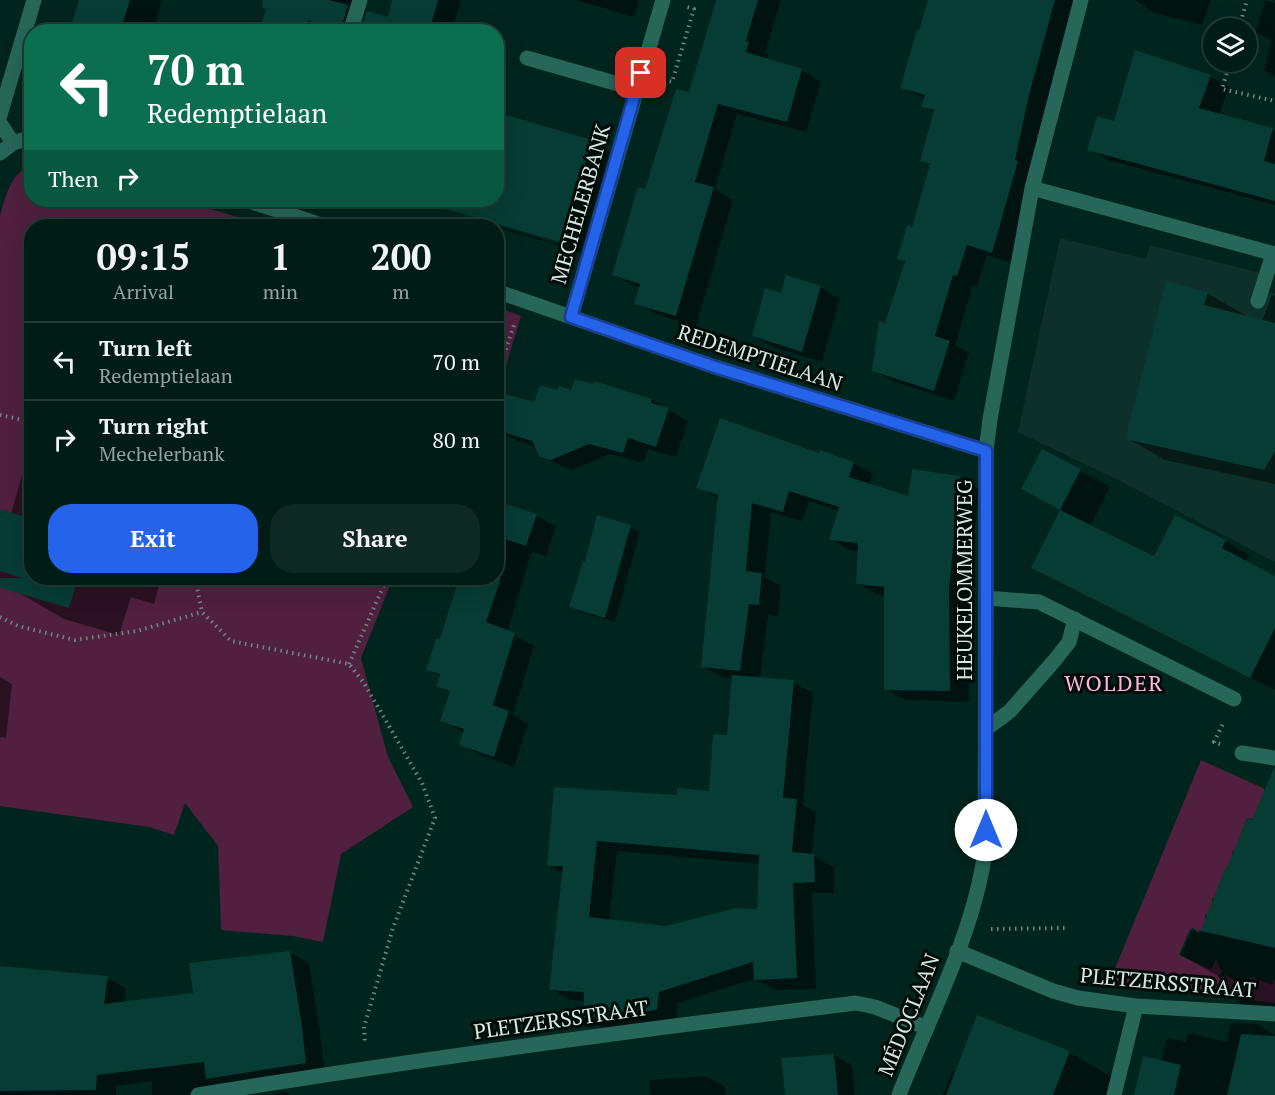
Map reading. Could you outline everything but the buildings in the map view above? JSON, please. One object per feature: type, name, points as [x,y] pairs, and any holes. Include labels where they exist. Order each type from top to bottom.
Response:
[{"type":"street","points":[[27,24],[34,0]]},
{"type":"street","points":[[352,24],[360,0]]},
{"type":"street","name":"MECHELERBANK","points":[[571,317],[663,0]]},
{"type":"street","name":"HEUKELOMMERWEG","points":[[957,951],[978,892],[985,852],[986,451],[990,419],[1032,188],[1081,0]]},
{"type":"street","points":[[0,115],[24,34]]},
{"type":"street","points":[[527,58],[636,89]]},
{"type":"street","points":[[0,123],[13,143]]},
{"type":"street","points":[[0,153],[13,143],[24,139]]},
{"type":"street","points":[[1032,188],[1274,254],[1258,301]]},
{"type":"street","points":[[262,207],[289,219]]},
{"type":"street","name":"REDEMPTIELAAN","points":[[504,294],[715,367],[986,451]]},
{"type":"street","points":[[986,598],[1039,602],[1234,699]]},
{"type":"street","points":[[986,729],[1010,711],[1055,660],[1069,642],[1075,619]]},
{"type":"street","points":[[1242,753],[1275,758]]},
{"type":"street","name":"PLETZERSSTRAAT","points":[[957,951],[1053,991],[1078,998],[1136,1006],[1275,1014]]},
{"type":"street","name":"MÉDOCLAAN","points":[[899,1095],[957,951]]},
{"type":"street","name":"PLETZERSSTRAAT","points":[[198,1095],[366,1068],[635,1030],[856,1003],[875,1007],[926,1028]]},
{"type":"street","points":[[1114,1095],[1136,1006]]},
{"type":"path","points":[[1242,18],[1247,0]]},
{"type":"path","points":[[1227,72],[1222,89],[1275,101]]},
{"type":"path","points":[[504,354],[522,300]]},
{"type":"path","points":[[0,415],[24,420]]},
{"type":"path","points":[[196,585],[202,612],[231,641],[349,664],[364,683],[422,783],[435,818],[393,927],[364,1027]]},
{"type":"path","points":[[349,664],[384,585]]},
{"type":"path","points":[[0,616],[18,626],[75,640],[137,632],[202,612]]},
{"type":"path","points":[[1006,929],[1065,928]]},
{"type":"shaded area","points":[[24,169],[24,207],[204,207],[244,219],[24,219],[24,585],[390,585],[361,658],[388,757],[413,807],[341,854],[323,942],[293,936],[221,930],[218,846],[185,803],[174,835],[149,827],[0,806],[0,216],[7,194],[18,173]]},
{"type":"shaded area","points":[[1060,238],[1146,259],[1150,245],[1273,276],[1268,292],[1275,294],[1275,562],[1118,480],[1018,432]]},
{"type":"shaded area","points":[[504,310],[521,316],[504,373]]},
{"type":"shaded area","points":[[1201,760],[1265,789],[1264,792],[1267,794],[1260,802],[1255,819],[1247,818],[1245,836],[1241,834],[1237,852],[1233,850],[1232,854],[1236,855],[1218,886],[1222,887],[1217,900],[1212,898],[1212,902],[1215,903],[1210,916],[1206,914],[1205,917],[1208,919],[1203,932],[1190,929],[1179,955],[1210,969],[1216,960],[1222,972],[1218,976],[1219,979],[1225,975],[1237,981],[1238,986],[1241,987],[1241,981],[1254,977],[1258,981],[1272,985],[1275,978],[1275,1003],[1109,983]]},
{"type":"district","name":"WOLDER","points":[[1114,683]]},
{"type":"route","points":[[641,73],[571,317],[715,367],[986,451],[986,830]]}]
